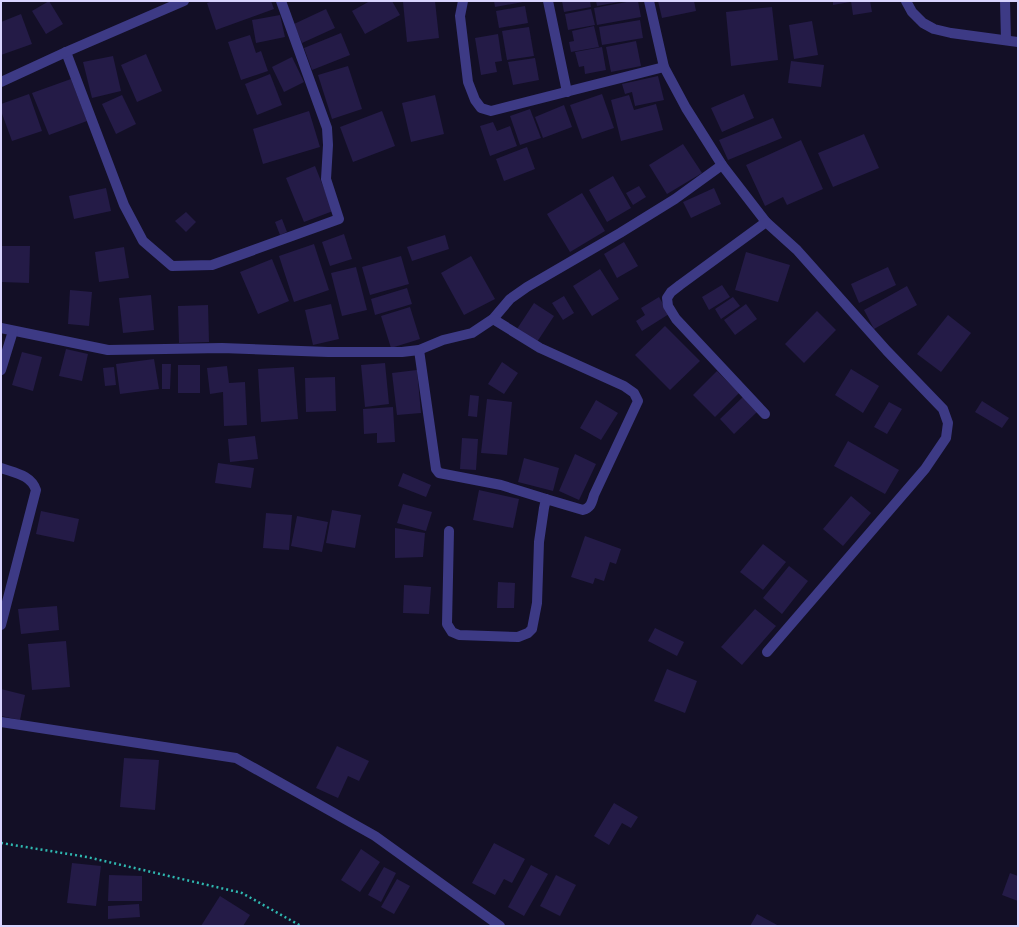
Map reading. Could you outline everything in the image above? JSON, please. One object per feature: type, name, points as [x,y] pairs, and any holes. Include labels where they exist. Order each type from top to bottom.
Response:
[{"type":"street","points":[[1,82],[184,1]]},
{"type":"street","points":[[66,52],[124,204],[143,241],[172,266],[212,265],[339,219],[326,179],[328,145],[327,128],[281,1]]},
{"type":"street","points":[[464,1],[460,16],[468,82],[475,100],[481,108],[491,111],[664,67]]},
{"type":"street","points":[[548,1],[568,92]]},
{"type":"street","points":[[649,1],[664,67],[686,108],[722,165],[766,222],[797,250],[887,351],[943,409],[948,423],[946,438],[925,469],[767,652]]},
{"type":"street","points":[[906,1],[912,12],[923,23],[934,29],[951,33],[1018,42]]},
{"type":"street","points":[[1005,1],[1006,40]]},
{"type":"street","points":[[1,328],[108,350],[222,348],[328,352],[402,352],[419,350],[443,340],[472,333],[492,319],[510,299],[527,287],[675,199],[722,165]]},
{"type":"street","points":[[765,414],[676,319],[668,306],[667,298],[671,292],[766,222]]},
{"type":"street","points":[[419,350],[436,469],[439,473],[501,485],[546,500],[583,510],[588,509],[638,401],[636,396],[629,389],[613,381],[540,348],[492,319]]},
{"type":"street","points":[[1,370],[13,331]]},
{"type":"street","points":[[1,468],[26,476],[33,483],[36,490],[1,625]]},
{"type":"street","points":[[449,531],[447,624],[452,632],[459,635],[518,637],[528,633],[532,629],[537,603],[539,542],[546,500]]},
{"type":"street","points":[[1,722],[236,758],[375,836],[500,926]]},
{"type":"path","points":[[1,843],[87,857],[242,893],[301,926]]},
{"type":"building","points":[[49,1],[63,24],[46,34],[32,11]]},
{"type":"building","points":[[213,1],[271,1],[274,9],[216,30],[207,3]]},
{"type":"building","points":[[370,1],[392,1],[400,15],[365,34],[352,11]]},
{"type":"building","points":[[435,1],[439,38],[407,42],[403,2]]},
{"type":"building","points":[[494,1],[523,1],[523,2],[495,7]]},
{"type":"building","points":[[562,1],[590,1],[591,7],[564,12]]},
{"type":"building","points":[[596,1],[619,1],[619,2],[597,6]]},
{"type":"building","points":[[638,1],[641,17],[597,25],[594,8]]},
{"type":"building","points":[[658,1],[694,1],[696,11],[662,18]]},
{"type":"building","points":[[833,1],[850,1],[850,2],[833,5]]},
{"type":"building","points":[[851,1],[870,1],[872,12],[853,15]]},
{"type":"building","points":[[525,6],[528,23],[499,28],[496,11]]},
{"type":"building","points":[[772,7],[778,60],[731,66],[726,12]]},
{"type":"building","points":[[326,9],[335,28],[302,43],[294,24]]},
{"type":"building","points":[[591,9],[595,25],[568,30],[565,14]]},
{"type":"building","points":[[21,14],[32,44],[1,55],[1,22]]},
{"type":"building","points":[[280,15],[285,37],[256,43],[252,20]]},
{"type":"building","points":[[640,20],[643,38],[602,45],[599,27]]},
{"type":"building","points":[[812,21],[818,55],[794,59],[789,25]]},
{"type":"building","points":[[594,26],[599,47],[571,52],[569,42],[574,41],[572,31]]},
{"type":"building","points":[[529,27],[534,56],[507,60],[502,31]]},
{"type":"building","points":[[341,33],[350,55],[312,70],[304,48]]},
{"type":"building","points":[[498,34],[502,61],[495,62],[497,72],[481,75],[475,38]]},
{"type":"building","points":[[250,35],[256,53],[261,51],[268,71],[241,80],[228,42]]},
{"type":"building","points":[[636,41],[641,66],[611,72],[606,47]]},
{"type":"building","points":[[602,47],[606,70],[585,74],[584,66],[579,67],[575,52]]},
{"type":"building","points":[[146,54],[162,91],[137,102],[121,65]]},
{"type":"building","points":[[113,56],[121,91],[92,98],[83,62]]},
{"type":"building","points":[[292,57],[304,82],[284,92],[272,67]]},
{"type":"building","points":[[535,58],[539,80],[513,85],[508,62]]},
{"type":"building","points":[[791,61],[824,65],[821,87],[788,83]]},
{"type":"building","points":[[348,66],[362,109],[332,119],[318,75]]},
{"type":"building","points":[[270,74],[282,105],[257,115],[245,84]]},
{"type":"building","points":[[658,76],[664,100],[635,106],[632,92],[625,94],[622,84]]},
{"type":"building","points":[[71,79],[87,121],[49,135],[32,93]]},
{"type":"building","points":[[29,94],[42,131],[12,141],[1,111],[1,104]]},
{"type":"building","points":[[602,94],[614,128],[582,139],[570,105]]},
{"type":"building","points":[[744,94],[754,118],[722,132],[711,108]]},
{"type":"building","points":[[122,95],[136,124],[116,134],[102,104]]},
{"type":"building","points":[[435,95],[444,134],[411,142],[402,103]]},
{"type":"building","points":[[629,95],[634,110],[656,104],[663,130],[621,141],[611,100]]},
{"type":"building","points":[[564,105],[572,127],[543,138],[535,117]]},
{"type":"building","points":[[530,109],[541,138],[520,145],[510,116]]},
{"type":"building","points":[[309,111],[320,147],[263,164],[253,129]]},
{"type":"building","points":[[382,111],[395,146],[353,162],[340,127]]},
{"type":"building","points":[[773,118],[782,138],[728,160],[719,140]]},
{"type":"building","points":[[493,122],[497,131],[510,126],[517,146],[490,156],[480,126]]},
{"type":"building","points":[[864,134],[879,168],[833,187],[818,153]]},
{"type":"building","points":[[801,140],[823,189],[787,205],[783,197],[765,206],[746,165]]},
{"type":"building","points":[[683,144],[702,173],[667,194],[649,165]]},
{"type":"building","points":[[527,147],[535,169],[504,181],[496,159]]},
{"type":"building","points":[[315,166],[333,211],[304,222],[286,178]]},
{"type":"building","points":[[613,176],[631,208],[607,222],[589,190]]},
{"type":"building","points":[[639,186],[646,197],[633,205],[626,193]]},
{"type":"building","points":[[106,188],[111,211],[74,219],[69,196]]},
{"type":"building","points":[[714,188],[721,204],[691,218],[683,202]]},
{"type":"building","points":[[582,193],[605,231],[570,252],[547,214]]},
{"type":"building","points":[[186,212],[196,222],[186,232],[175,221]]},
{"type":"building","points":[[282,219],[287,232],[280,235],[275,222]]},
{"type":"building","points":[[344,234],[352,259],[330,266],[322,242]]},
{"type":"building","points":[[445,235],[449,249],[412,261],[407,247]]},
{"type":"building","points":[[624,242],[638,266],[617,278],[604,254]]},
{"type":"building","points":[[314,244],[329,290],[294,302],[279,256]]},
{"type":"building","points":[[1,246],[30,246],[29,283],[1,282]]},
{"type":"building","points":[[124,247],[129,278],[99,282],[95,252]]},
{"type":"building","points":[[746,252],[790,265],[778,302],[735,290]]},
{"type":"building","points":[[401,256],[409,284],[370,295],[362,267]]},
{"type":"building","points":[[471,256],[495,299],[464,315],[441,273]]},
{"type":"building","points":[[272,259],[289,301],[258,314],[240,272]]},
{"type":"building","points":[[356,267],[367,310],[342,316],[331,273]]},
{"type":"building","points":[[888,267],[896,285],[859,303],[851,284]]},
{"type":"building","points":[[600,269],[619,299],[592,316],[573,286]]},
{"type":"building","points":[[722,285],[730,297],[709,310],[702,297]]},
{"type":"building","points":[[907,286],[917,305],[874,329],[864,310]]},
{"type":"building","points":[[407,288],[412,304],[375,315],[371,299]]},
{"type":"building","points":[[70,290],[92,292],[89,326],[68,324]]},
{"type":"building","points":[[151,295],[154,330],[123,333],[119,298]]},
{"type":"building","points":[[564,296],[574,313],[563,320],[552,303]]},
{"type":"building","points":[[659,297],[669,314],[642,331],[636,321],[645,315],[641,308]]},
{"type":"building","points":[[733,297],[740,306],[721,319],[715,309]]},
{"type":"building","points":[[534,303],[554,316],[537,342],[517,329]]},
{"type":"building","points":[[331,304],[339,339],[313,345],[305,310]]},
{"type":"building","points":[[746,304],[757,319],[735,335],[724,320]]},
{"type":"building","points":[[208,305],[209,342],[179,343],[178,306]]},
{"type":"building","points":[[410,307],[420,339],[391,348],[381,316]]},
{"type":"building","points":[[817,311],[836,330],[804,363],[785,344]]},
{"type":"building","points":[[948,315],[971,333],[941,372],[917,354]]},
{"type":"building","points":[[665,326],[700,361],[670,390],[635,355]]},
{"type":"building","points":[[66,349],[88,354],[82,381],[59,376]]},
{"type":"building","points":[[22,352],[42,357],[33,391],[12,385]]},
{"type":"building","points":[[154,359],[159,389],[120,394],[116,364]]},
{"type":"building","points":[[502,362],[518,373],[504,394],[488,384]]},
{"type":"building","points":[[385,363],[389,404],[365,407],[361,365]]},
{"type":"building","points":[[162,364],[171,364],[170,389],[162,389]]},
{"type":"building","points":[[178,365],[200,365],[200,393],[178,393]]},
{"type":"building","points":[[227,366],[229,383],[245,382],[247,425],[224,426],[223,392],[210,394],[207,368]]},
{"type":"building","points":[[114,367],[116,385],[105,386],[103,368]]},
{"type":"building","points":[[294,367],[298,419],[261,422],[258,369]]},
{"type":"building","points":[[851,369],[879,386],[863,413],[835,395]]},
{"type":"building","points":[[417,370],[421,413],[397,415],[392,373]]},
{"type":"building","points":[[717,371],[739,393],[715,417],[693,395]]},
{"type":"building","points":[[335,377],[336,411],[306,412],[305,378]]},
{"type":"building","points":[[470,395],[479,396],[477,417],[468,416]]},
{"type":"building","points":[[744,396],[758,411],[734,434],[720,419]]},
{"type":"building","points":[[487,399],[512,402],[507,455],[481,453]]},
{"type":"building","points":[[596,400],[618,413],[601,440],[580,428]]},
{"type":"building","points":[[982,401],[1009,418],[1002,428],[975,412]]},
{"type":"building","points":[[889,402],[902,409],[887,434],[874,427]]},
{"type":"building","points":[[393,407],[395,442],[377,443],[377,433],[364,434],[363,409]]},
{"type":"building","points":[[255,436],[258,459],[230,462],[228,439]]},
{"type":"building","points":[[462,438],[478,439],[476,470],[460,469]]},
{"type":"building","points":[[848,441],[899,470],[885,494],[834,466]]},
{"type":"building","points":[[575,454],[596,464],[579,500],[559,491]]},
{"type":"building","points":[[524,458],[559,468],[553,491],[518,482]]},
{"type":"building","points":[[218,463],[254,468],[251,488],[215,483]]},
{"type":"building","points":[[403,473],[431,485],[426,497],[398,486]]},
{"type":"building","points":[[479,490],[519,499],[513,528],[473,520]]},
{"type":"building","points":[[851,496],[871,513],[843,546],[823,529]]},
{"type":"building","points":[[403,504],[432,512],[426,531],[397,523]]},
{"type":"building","points":[[332,510],[361,515],[355,548],[326,543]]},
{"type":"building","points":[[41,511],[79,519],[74,542],[36,534]]},
{"type":"building","points":[[266,513],[292,515],[289,550],[263,548]]},
{"type":"building","points":[[297,516],[328,522],[322,552],[291,546]]},
{"type":"building","points":[[395,528],[425,533],[423,557],[395,558]]},
{"type":"building","points":[[585,536],[621,549],[616,564],[610,562],[604,581],[595,578],[593,584],[571,577]]},
{"type":"building","points":[[763,544],[786,562],[763,590],[740,572]]},
{"type":"building","points":[[789,566],[808,581],[782,614],[763,598]]},
{"type":"building","points":[[498,582],[515,583],[514,608],[497,608]]},
{"type":"building","points":[[404,585],[431,587],[429,614],[403,613]]},
{"type":"building","points":[[57,606],[59,630],[21,634],[18,609]]},
{"type":"building","points":[[755,609],[776,626],[742,665],[721,647]]},
{"type":"building","points":[[655,628],[684,642],[677,656],[648,641]]},
{"type":"building","points":[[66,641],[70,687],[32,690],[28,644]]},
{"type":"building","points":[[667,669],[697,681],[685,713],[654,701]]},
{"type":"building","points":[[1,689],[25,695],[20,720],[1,716]]},
{"type":"building","points":[[337,746],[369,761],[359,781],[348,776],[338,798],[316,788]]},
{"type":"building","points":[[124,758],[159,760],[155,810],[120,807]]},
{"type":"building","points":[[614,803],[638,817],[631,828],[622,823],[609,845],[594,836]]},
{"type":"building","points":[[494,843],[525,859],[512,883],[504,879],[495,895],[472,883]]},
{"type":"building","points":[[361,849],[380,862],[360,892],[341,880]]},
{"type":"building","points":[[72,863],[101,866],[96,906],[67,903]]},
{"type":"building","points":[[531,865],[548,874],[524,916],[508,907]]},
{"type":"building","points":[[384,867],[396,873],[381,902],[368,895]]},
{"type":"building","points":[[1010,873],[1018,876],[1018,901],[1002,895]]},
{"type":"building","points":[[109,875],[142,876],[142,901],[108,901]]},
{"type":"building","points":[[556,875],[576,885],[560,916],[540,906]]},
{"type":"building","points":[[397,879],[410,886],[394,914],[381,907]]},
{"type":"building","points":[[220,896],[250,915],[243,926],[201,926]]},
{"type":"building","points":[[139,904],[140,917],[108,919],[108,906]]},
{"type":"building","points":[[757,914],[779,926],[750,926]]}]
